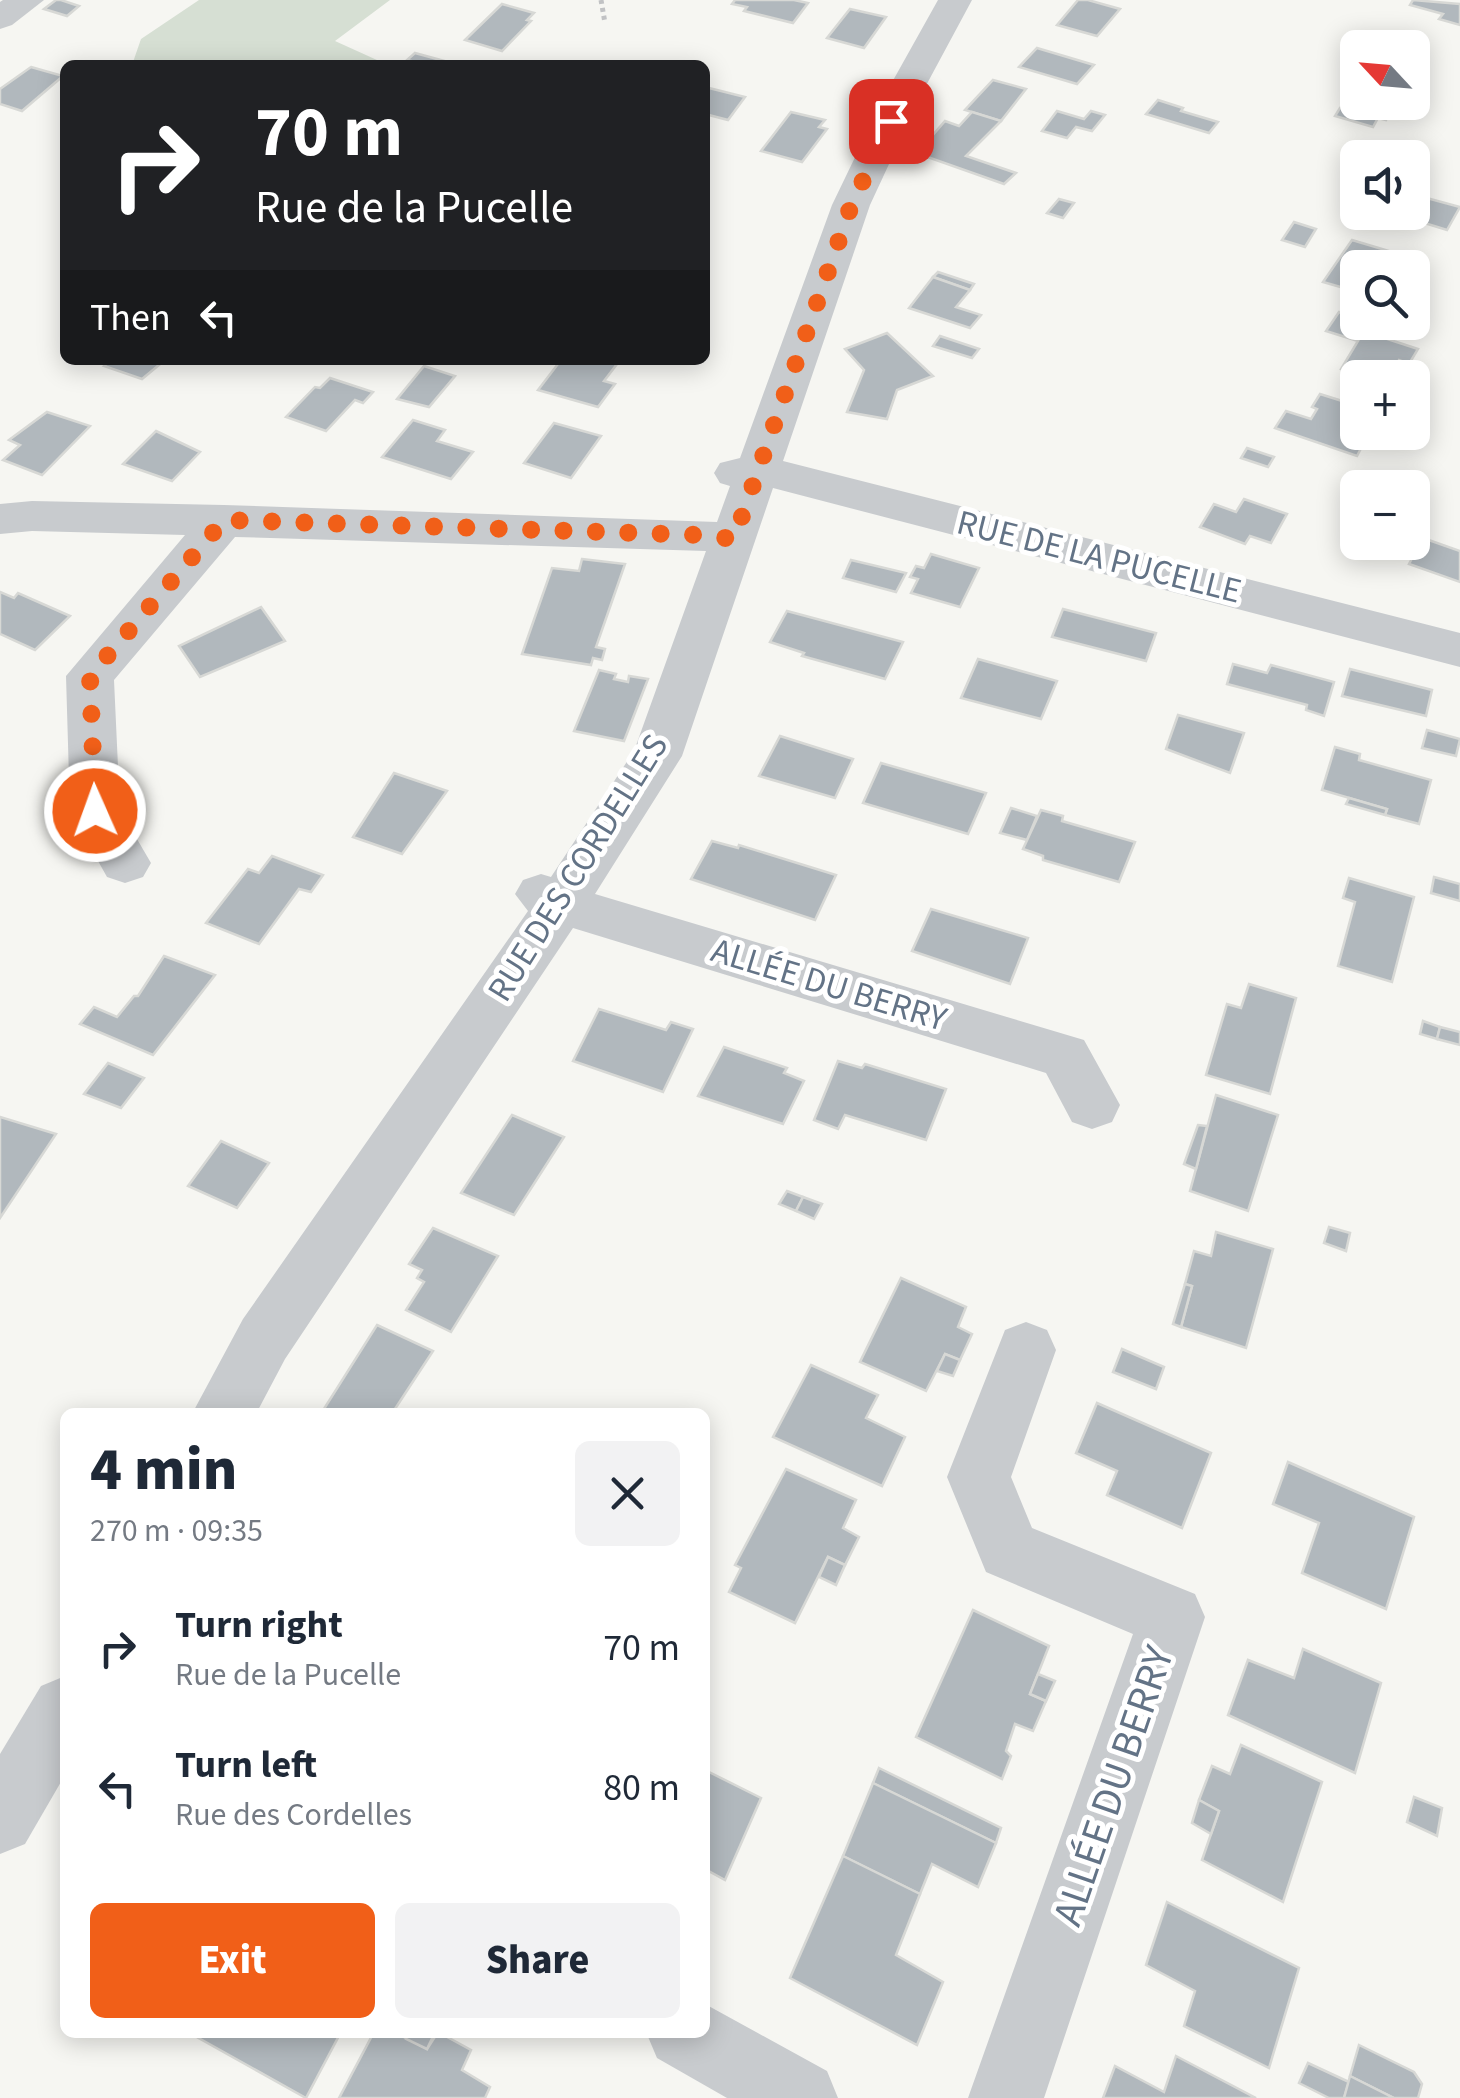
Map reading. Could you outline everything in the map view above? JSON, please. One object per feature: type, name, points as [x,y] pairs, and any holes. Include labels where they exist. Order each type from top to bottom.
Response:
[{"type":"street","points":[[0,18],[27,0]]},
{"type":"street","name":"RUE DES CORDELLES","points":[[226,1408],[264,1339],[551,898],[657,756],[734,539],[746,472],[851,206],[904,93],[955,0]]},
{"type":"street","name":"RUE DE LA PUCELLE","points":[[746,472],[1460,650]]},
{"type":"street","points":[[0,518],[224,520],[734,539]]},
{"type":"street","points":[[125,863],[95,811],[90,676],[224,520]]},
{"type":"street","name":"ALLÉE DU BERRY","points":[[551,898],[1065,1056],[1092,1104]]},
{"type":"street","name":"ALLÉE DU BERRY","points":[[1006,2098],[1172,1617],[1009,1550],[979,1477],[1026,1350]]},
{"type":"street","points":[[0,1819],[55,1702]]},
{"type":"street","points":[[694,2038],[800,2098]]},
{"type":"path","points":[[601,0],[605,24]]},
{"type":"shaded area","points":[[199,0],[390,0],[335,41],[377,60],[134,60],[141,39]]},
{"type":"building","points":[[56,0],[79,6],[67,16],[44,9]]},
{"type":"building","points":[[735,0],[808,3],[793,23],[744,11],[747,7],[732,4]]},
{"type":"building","points":[[1078,0],[1120,9],[1097,36],[1057,25]]},
{"type":"building","points":[[1413,0],[1460,4],[1460,25],[1439,19],[1443,14],[1410,5]]},
{"type":"building","points":[[502,4],[534,13],[502,51],[465,40]]},
{"type":"building","points":[[850,9],[886,17],[864,48],[827,38]]},
{"type":"building","points":[[1037,48],[1094,65],[1077,84],[1019,67]]},
{"type":"building","points":[[415,53],[441,60],[407,60]]},
{"type":"building","points":[[31,67],[60,75],[22,111],[0,104],[0,89]]},
{"type":"building","points":[[993,80],[1026,89],[1001,121],[965,110]]},
{"type":"building","points":[[710,88],[745,97],[728,120],[710,115]]},
{"type":"building","points":[[1158,100],[1218,122],[1209,133],[1146,114]]},
{"type":"building","points":[[1057,111],[1084,119],[1091,111],[1105,115],[1092,131],[1076,127],[1067,138],[1042,131]]},
{"type":"building","points":[[791,112],[825,120],[819,127],[827,129],[802,162],[761,151]]},
{"type":"building","points":[[972,112],[1001,121],[966,156],[1016,173],[1004,184],[899,147],[913,132],[931,137],[945,121],[959,126]]},
{"type":"building","points":[[1349,120],[1377,120],[1373,127]]},
{"type":"building","points":[[1059,199],[1074,203],[1063,218],[1047,213]]},
{"type":"building","points":[[1430,199],[1460,207],[1447,230],[1430,225]]},
{"type":"building","points":[[1294,222],[1316,229],[1305,247],[1282,240]]},
{"type":"building","points":[[1352,240],[1385,250],[1345,250]]},
{"type":"building","points":[[1340,257],[1340,287],[1323,282]]},
{"type":"building","points":[[938,272],[974,284],[970,290],[933,277]]},
{"type":"building","points":[[933,277],[970,290],[956,307],[981,315],[970,328],[909,308]]},
{"type":"building","points":[[1339,312],[1340,312],[1340,335],[1326,331]]},
{"type":"building","points":[[887,333],[933,376],[897,390],[887,419],[847,412],[864,370],[845,349]]},
{"type":"building","points":[[940,336],[979,349],[972,358],[933,346]]},
{"type":"building","points":[[1355,340],[1390,340],[1418,349],[1411,360],[1346,360],[1358,341]]},
{"type":"building","points":[[105,365],[159,365],[142,379]]},
{"type":"building","points":[[557,365],[616,365],[604,381],[615,384],[598,407],[538,390]]},
{"type":"building","points":[[424,366],[455,376],[429,407],[397,399]]},
{"type":"building","points":[[330,378],[373,392],[363,403],[355,400],[326,431],[286,417],[315,387],[320,388]]},
{"type":"building","points":[[1320,394],[1340,400],[1340,450],[1360,450],[1357,456],[1275,428],[1286,411],[1311,419],[1317,409],[1312,407]]},
{"type":"building","points":[[47,412],[90,426],[42,475],[3,460],[20,445],[9,440]]},
{"type":"building","points":[[413,420],[445,430],[437,441],[473,452],[451,479],[382,457]]},
{"type":"building","points":[[554,423],[601,436],[571,478],[524,463]]},
{"type":"building","points":[[156,431],[200,452],[172,481],[123,464]]},
{"type":"building","points":[[1247,448],[1274,457],[1268,467],[1241,458]]},
{"type":"building","points":[[1244,499],[1287,514],[1271,543],[1250,536],[1245,544],[1200,527],[1214,504],[1236,512]]},
{"type":"building","points":[[1430,540],[1460,551],[1460,582],[1409,564],[1411,560],[1430,560]]},
{"type":"building","points":[[931,554],[979,568],[960,607],[911,593],[918,579],[910,577],[916,566],[924,568]]},
{"type":"building","points":[[582,559],[625,564],[596,647],[605,649],[602,660],[593,658],[591,665],[522,654],[552,568],[579,571]]},
{"type":"building","points":[[851,560],[906,573],[896,592],[843,578]]},
{"type":"building","points":[[0,592],[14,598],[18,593],[70,616],[35,650],[0,634]]},
{"type":"building","points":[[261,607],[285,641],[200,677],[179,646]]},
{"type":"building","points":[[1063,609],[1156,633],[1146,661],[1052,637]]},
{"type":"building","points":[[787,611],[903,642],[885,679],[802,656],[804,653],[770,642]]},
{"type":"building","points":[[978,659],[1057,681],[1041,719],[961,698]]},
{"type":"building","points":[[1233,664],[1267,673],[1271,665],[1334,682],[1324,716],[1306,710],[1307,705],[1227,684]]},
{"type":"building","points":[[1350,669],[1432,690],[1426,716],[1342,696]]},
{"type":"building","points":[[599,670],[628,682],[629,676],[648,679],[624,741],[574,731]]},
{"type":"building","points":[[1178,715],[1244,733],[1230,773],[1166,749]]},
{"type":"building","points":[[1427,730],[1460,739],[1456,756],[1422,748]]},
{"type":"building","points":[[780,736],[853,759],[835,798],[759,776]]},
{"type":"building","points":[[1335,747],[1360,754],[1359,760],[1431,780],[1419,824],[1385,815],[1387,809],[1322,790]]},
{"type":"building","points":[[881,763],[986,793],[968,834],[863,803]]},
{"type":"building","points":[[394,773],[447,791],[402,854],[353,837]]},
{"type":"building","points":[[1349,798],[1387,809],[1385,815],[1346,804]]},
{"type":"building","points":[[1011,808],[1037,816],[1027,840],[1000,833]]},
{"type":"building","points":[[1041,810],[1063,816],[1062,821],[1135,842],[1119,882],[1043,860],[1043,856],[1023,849]]},
{"type":"building","points":[[712,841],[738,848],[739,845],[836,875],[815,920],[691,879]]},
{"type":"building","points":[[272,856],[323,875],[311,892],[299,889],[259,944],[206,923],[248,869],[259,873]]},
{"type":"building","points":[[1434,877],[1460,884],[1460,901],[1431,893]]},
{"type":"building","points":[[1349,878],[1414,897],[1392,982],[1338,966],[1355,902],[1343,898]]},
{"type":"building","points":[[931,909],[1028,938],[1010,984],[912,951]]},
{"type":"building","points":[[164,956],[215,975],[153,1055],[80,1024],[94,1007],[117,1017],[138,996]]},
{"type":"building","points":[[1249,984],[1296,998],[1270,1094],[1206,1075],[1227,1004],[1241,1008]]},
{"type":"building","points":[[599,1009],[666,1030],[671,1022],[693,1029],[663,1092],[573,1061]]},
{"type":"building","points":[[1423,1021],[1440,1027],[1437,1039],[1420,1034]]},
{"type":"building","points":[[1440,1027],[1460,1032],[1460,1045],[1437,1039]]},
{"type":"building","points":[[724,1047],[787,1068],[784,1073],[804,1081],[783,1124],[698,1096]]},
{"type":"building","points":[[838,1061],[862,1068],[865,1064],[946,1089],[926,1140],[845,1115],[838,1129],[814,1120]]},
{"type":"building","points":[[108,1063],[144,1078],[121,1108],[84,1094]]},
{"type":"building","points":[[1216,1095],[1278,1115],[1248,1211],[1190,1191]]},
{"type":"building","points":[[512,1115],[564,1137],[514,1215],[461,1193]]},
{"type":"building","points":[[0,1117],[56,1134],[0,1218]]},
{"type":"building","points":[[1198,1125],[1207,1126],[1196,1169],[1184,1164]]},
{"type":"building","points":[[221,1141],[269,1163],[237,1208],[188,1186]]},
{"type":"building","points":[[787,1191],[803,1197],[796,1211],[779,1204]]},
{"type":"building","points":[[803,1197],[822,1204],[814,1219],[796,1211]]},
{"type":"building","points":[[1329,1227],[1350,1233],[1346,1251],[1324,1243]]},
{"type":"building","points":[[433,1228],[498,1256],[451,1332],[406,1310],[424,1282],[417,1278],[422,1270],[409,1264]]},
{"type":"building","points":[[1216,1232],[1273,1249],[1246,1348],[1181,1327],[1192,1286],[1185,1284],[1194,1251],[1211,1256]]},
{"type":"building","points":[[901,1278],[966,1307],[958,1327],[972,1334],[960,1360],[945,1354],[926,1391],[860,1362]]},
{"type":"building","points":[[1185,1284],[1192,1286],[1181,1327],[1173,1324]]},
{"type":"building","points":[[377,1325],[433,1351],[396,1408],[325,1408]]},
{"type":"building","points":[[1122,1349],[1164,1367],[1156,1389],[1113,1372]]},
{"type":"building","points":[[945,1354],[960,1360],[953,1376],[937,1371]]},
{"type":"building","points":[[811,1365],[878,1395],[866,1418],[905,1437],[882,1486],[773,1437]]},
{"type":"building","points":[[1097,1403],[1211,1453],[1182,1528],[1107,1495],[1117,1471],[1076,1453]]},
{"type":"building","points":[[1288,1462],[1414,1517],[1386,1609],[1302,1573],[1319,1523],[1273,1504]]},
{"type":"building","points":[[786,1469],[856,1500],[843,1528],[859,1537],[845,1565],[828,1557],[795,1623],[729,1592],[741,1568],[735,1565]]},
{"type":"building","points":[[828,1557],[845,1565],[836,1585],[819,1577]]},
{"type":"building","points":[[973,1610],[1049,1646],[1030,1694],[1046,1701],[1033,1731],[1015,1724],[1006,1751],[1011,1756],[1002,1779],[916,1737]]},
{"type":"building","points":[[1303,1649],[1381,1683],[1355,1773],[1228,1715],[1248,1660],[1294,1678]]},
{"type":"building","points":[[1038,1674],[1055,1681],[1046,1701],[1030,1694]]},
{"type":"building","points":[[1241,1745],[1322,1782],[1283,1902],[1202,1860],[1219,1811],[1199,1800],[1212,1766],[1230,1774]]},
{"type":"building","points":[[879,1768],[1001,1828],[996,1843],[873,1783]]},
{"type":"building","points":[[710,1772],[761,1798],[725,1880],[710,1872]]},
{"type":"building","points":[[873,1783],[996,1843],[978,1887],[932,1864],[920,1894],[843,1856]]},
{"type":"building","points":[[1414,1797],[1442,1808],[1437,1836],[1407,1822]]},
{"type":"building","points":[[1199,1800],[1219,1811],[1211,1834],[1192,1823]]},
{"type":"building","points":[[843,1856],[920,1894],[896,1955],[943,1982],[917,2045],[790,1978]]},
{"type":"building","points":[[1167,1902],[1299,1968],[1269,2068],[1184,2026],[1195,1991],[1146,1965]]},
{"type":"building","points":[[199,2038],[338,2038],[306,2098]]},
{"type":"building","points":[[371,2038],[406,2038],[427,2049],[434,2038],[449,2038],[471,2050],[462,2070],[490,2087],[485,2098],[339,2098]]},
{"type":"building","points":[[406,2038],[432,2038],[427,2049]]},
{"type":"building","points":[[1359,2045],[1414,2072],[1422,2084],[1418,2098],[1394,2098],[1350,2076]]},
{"type":"building","points":[[1176,2056],[1256,2098],[1103,2098],[1115,2066],[1164,2092]]},
{"type":"building","points":[[1308,2063],[1349,2082],[1344,2098],[1329,2098],[1299,2083]]},
{"type":"building","points":[[1350,2076],[1394,2098],[1344,2098]]},
{"type":"route","points":[[95,811],[90,676],[224,520],[734,539],[851,206],[891,121]]}]
